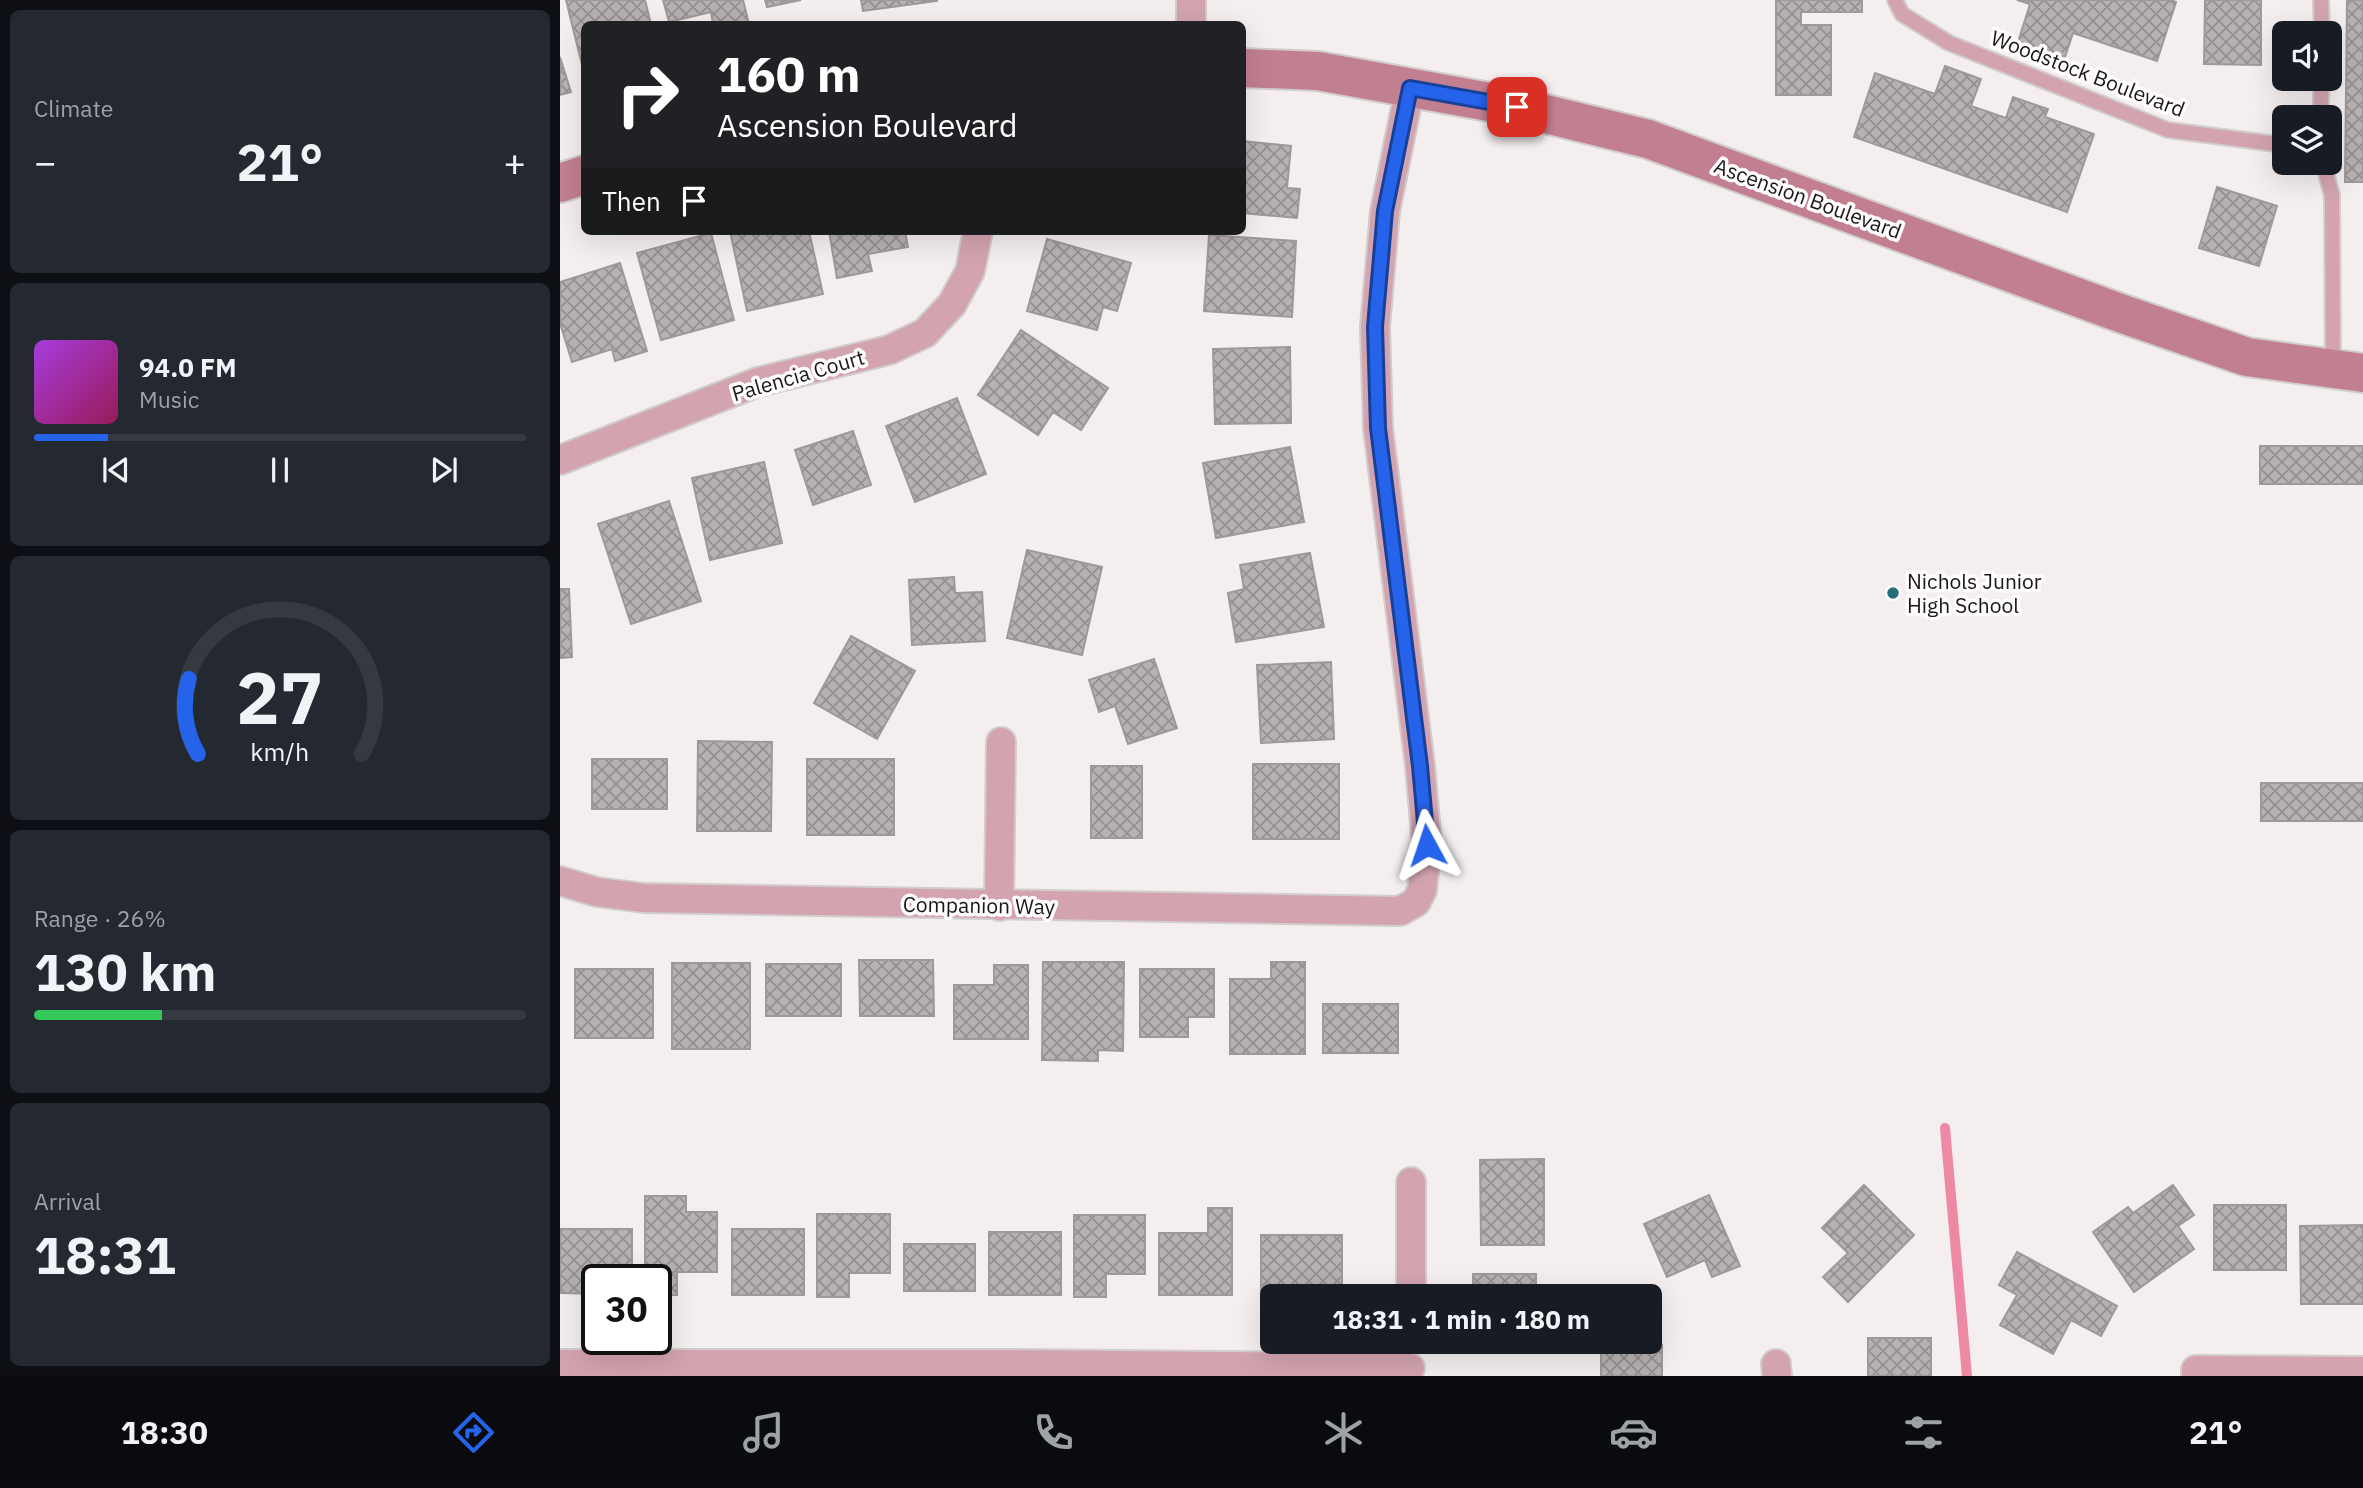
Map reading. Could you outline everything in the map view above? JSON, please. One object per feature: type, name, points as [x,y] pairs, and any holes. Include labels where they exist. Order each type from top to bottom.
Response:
[{"type":"street","points":[[1191,0],[1191,21]]},
{"type":"street","name":"Ascension Boulevard","points":[[1246,68],[1318,71],[1517,107],[1648,139],[2247,357],[2348,371]]},
{"type":"street","name":"Companion Way","points":[[560,881],[597,892],[644,898],[1400,911],[1416,902],[1422,890],[1427,845],[1378,428],[1375,327],[1385,211],[1410,88]]},
{"type":"street","points":[[560,183],[581,176]]},
{"type":"street","name":"Palencia Court","points":[[560,460],[758,382],[889,350],[925,333],[952,304],[971,271],[977,235]]},
{"type":"street","points":[[999,906],[1001,742]]},
{"type":"street","points":[[1410,1284],[1412,1182]]},
{"type":"street","points":[[560,1364],[1013,1370],[1410,1362]]},
{"type":"street","points":[[2196,1373],[2363,1371]]},
{"type":"lane","name":"Woodstock Boulevard","points":[[1895,0],[1902,14],[1949,43],[2168,130],[2272,143]]},
{"type":"lane","points":[[2321,0],[2322,21]]},
{"type":"lane","points":[[2326,175],[2332,195],[2348,371]]},
{"type":"building","points":[[566,0],[645,0],[650,21],[581,21],[581,61]]},
{"type":"building","points":[[663,0],[743,0],[748,21],[712,21],[711,12],[669,21]]},
{"type":"building","points":[[765,0],[801,0],[767,7]]},
{"type":"building","points":[[861,0],[937,0],[937,1],[863,11]]},
{"type":"building","points":[[1776,0],[1862,0],[1862,12],[1801,12],[1801,25],[1831,25],[1831,95],[1776,95]]},
{"type":"building","points":[[2017,0],[2176,2],[2157,61],[2073,33],[2065,57],[2018,42],[2030,4]]},
{"type":"building","points":[[2205,0],[2261,0],[2261,65],[2204,64]]},
{"type":"building","points":[[2347,0],[2363,0],[2363,182],[2345,182]]},
{"type":"building","points":[[560,57],[571,92],[560,95]]},
{"type":"building","points":[[1945,66],[1981,79],[1971,106],[2006,118],[2013,97],[2048,109],[2045,117],[2094,134],[2067,212],[1854,137],[1875,73],[1935,94]]},
{"type":"building","points":[[1246,141],[1291,146],[1287,188],[1300,189],[1297,218],[1246,213]]},
{"type":"building","points":[[2217,187],[2277,206],[2259,266],[2199,248]]},
{"type":"building","points":[[712,235],[734,320],[661,340],[637,253]]},
{"type":"building","points":[[731,235],[810,235],[823,294],[747,311]]},
{"type":"building","points":[[830,235],[906,235],[908,247],[868,254],[872,271],[837,278]]},
{"type":"building","points":[[1209,235],[1296,241],[1292,317],[1204,311]]},
{"type":"building","points":[[1047,239],[1131,263],[1117,311],[1103,307],[1097,330],[1027,311]]},
{"type":"building","points":[[620,263],[647,351],[615,361],[612,349],[572,362],[560,323],[560,282]]},
{"type":"building","points":[[1021,330],[1108,388],[1081,430],[1053,412],[1038,435],[978,395]]},
{"type":"building","points":[[1290,347],[1291,423],[1215,424],[1213,349]]},
{"type":"building","points":[[957,398],[986,474],[915,502],[886,426]]},
{"type":"building","points":[[853,431],[871,485],[813,505],[795,450]]},
{"type":"building","points":[[2260,446],[2363,446],[2363,484],[2260,484]]},
{"type":"building","points":[[1290,447],[1304,522],[1216,538],[1203,463]]},
{"type":"building","points":[[764,462],[782,543],[710,560],[692,478]]},
{"type":"building","points":[[669,501],[701,601],[631,624],[598,524]]},
{"type":"building","points":[[1027,550],[1102,567],[1082,655],[1007,638]]},
{"type":"building","points":[[1310,553],[1324,627],[1236,642],[1228,593],[1244,589],[1240,565]]},
{"type":"building","points":[[954,577],[955,593],[982,592],[985,641],[912,645],[909,580]]},
{"type":"building","points":[[560,589],[569,589],[572,657],[560,658]]},
{"type":"building","points":[[851,636],[915,671],[877,739],[814,703]]},
{"type":"building","points":[[1154,659],[1177,728],[1128,744],[1115,706],[1099,712],[1089,680]]},
{"type":"building","points":[[1331,662],[1334,739],[1261,743],[1257,665]]},
{"type":"building","points":[[698,741],[772,742],[771,831],[697,831]]},
{"type":"building","points":[[592,759],[667,759],[667,809],[592,809]]},
{"type":"building","points":[[807,759],[894,759],[894,835],[807,835]]},
{"type":"building","points":[[1253,764],[1339,764],[1339,839],[1253,839]]},
{"type":"building","points":[[1091,766],[1142,766],[1142,838],[1091,838]]},
{"type":"building","points":[[2261,783],[2363,783],[2363,821],[2261,821]]},
{"type":"building","points":[[859,960],[933,960],[934,1016],[860,1016]]},
{"type":"building","points":[[1043,962],[1124,962],[1123,1051],[1098,1050],[1098,1061],[1042,1060]]},
{"type":"building","points":[[1271,962],[1305,962],[1305,1054],[1230,1054],[1230,979],[1271,979]]},
{"type":"building","points":[[672,963],[750,963],[750,1049],[672,1049]]},
{"type":"building","points":[[766,964],[841,964],[841,1016],[766,1016]]},
{"type":"building","points":[[994,965],[1028,965],[1028,1039],[954,1039],[954,985],[994,985]]},
{"type":"building","points":[[575,969],[653,969],[653,1038],[575,1038]]},
{"type":"building","points":[[1140,969],[1214,969],[1214,1017],[1188,1017],[1188,1037],[1140,1037]]},
{"type":"building","points":[[1323,1004],[1398,1004],[1398,1053],[1323,1053]]},
{"type":"building","points":[[1544,1159],[1544,1245],[1481,1245],[1480,1160]]},
{"type":"building","points":[[1864,1185],[1914,1235],[1848,1302],[1823,1277],[1848,1253],[1822,1228]]},
{"type":"building","points":[[2173,1185],[2194,1215],[2178,1226],[2194,1249],[2134,1292],[2093,1232],[2128,1207],[2133,1213]]},
{"type":"building","points":[[1709,1195],[1740,1266],[1712,1277],[1705,1260],[1667,1277],[1644,1224]]},
{"type":"building","points":[[645,1196],[686,1196],[686,1212],[717,1212],[717,1272],[677,1272],[677,1295],[672,1295],[672,1264],[645,1264]]},
{"type":"building","points":[[2214,1205],[2286,1205],[2286,1270],[2214,1270]]},
{"type":"building","points":[[1208,1208],[1232,1208],[1232,1295],[1159,1295],[1159,1233],[1208,1233]]},
{"type":"building","points":[[817,1214],[890,1214],[890,1273],[849,1273],[849,1297],[817,1297]]},
{"type":"building","points":[[1074,1215],[1145,1215],[1145,1274],[1106,1274],[1106,1297],[1074,1297]]},
{"type":"building","points":[[2363,1225],[2363,1304],[2301,1304],[2300,1226]]},
{"type":"building","points":[[560,1229],[632,1229],[632,1264],[581,1264],[581,1294],[560,1293]]},
{"type":"building","points":[[732,1229],[804,1229],[804,1295],[732,1295]]},
{"type":"building","points":[[989,1232],[1061,1232],[1061,1295],[989,1295]]},
{"type":"building","points":[[1261,1235],[1342,1235],[1342,1284],[1261,1284]]},
{"type":"building","points":[[904,1244],[975,1244],[975,1291],[904,1291]]},
{"type":"building","points":[[2017,1252],[2117,1306],[2101,1336],[2071,1320],[2053,1354],[2000,1325],[2017,1295],[1999,1285]]},
{"type":"building","points":[[1473,1274],[1536,1274],[1536,1284],[1473,1284]]},
{"type":"building","points":[[1868,1338],[1931,1338],[1931,1376],[1868,1376]]},
{"type":"building","points":[[1601,1354],[1662,1354],[1662,1376],[1601,1376]]},
{"type":"waterway","points":[[1945,1128],[1967,1376]]},
{"type":"place","name":"Nichols Junior High School","points":[[1893,593]]},
{"type":"route","points":[[1427,845],[1420,766],[1378,428],[1375,327],[1385,211],[1410,88],[1517,107]]}]
